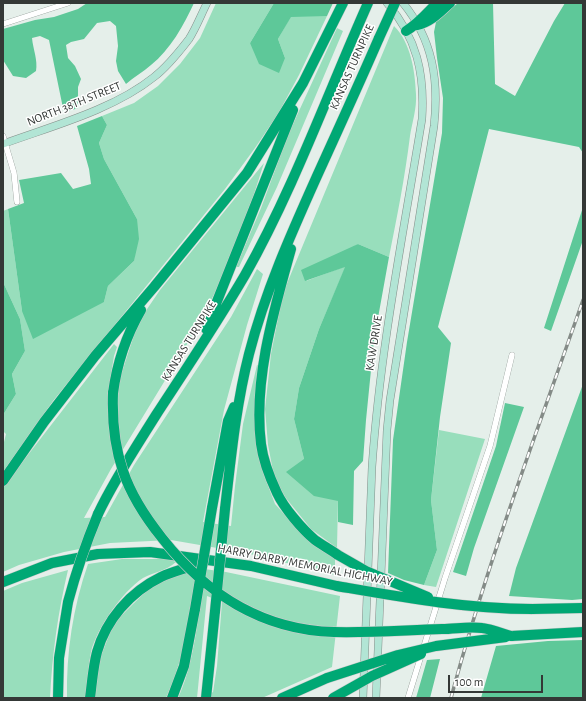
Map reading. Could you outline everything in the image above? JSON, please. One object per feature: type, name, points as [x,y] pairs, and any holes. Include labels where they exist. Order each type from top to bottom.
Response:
[{"type":"highway","points":[[3,481],[44,422],[81,374],[247,173],[303,83],[343,3]]},
{"type":"highway","name":"KANSAS TURNPIKE","points":[[58,698],[59,658],[68,602],[85,544],[98,514],[137,446],[220,317],[245,274],[271,224],[301,159],[368,3]]},
{"type":"highway","name":"KANSAS TURNPIKE","points":[[206,695],[225,509],[240,394],[262,309],[301,210],[395,3]]},
{"type":"highway","points":[[406,31],[417,24],[428,21],[436,8],[450,3]]},
{"type":"highway","points":[[195,355],[216,306],[303,83]]},
{"type":"highway","points":[[301,210],[273,314],[266,347],[260,415],[261,444],[265,463],[277,494],[294,517],[315,540],[366,571],[441,603]]},
{"type":"highway","points":[[154,287],[132,326],[121,353],[116,374],[112,415],[114,434],[128,484],[141,509],[153,528],[184,564],[210,587],[233,603],[276,622],[299,628],[333,632],[482,628],[511,636]]},
{"type":"highway","points":[[172,698],[184,666],[228,421],[240,394]]},
{"type":"highway","name":"HARRY DARBY MEMORIAL HIGHWAY","points":[[3,582],[52,563],[98,554],[150,552],[251,566],[336,586],[441,603],[510,609],[583,608]]},
{"type":"highway","points":[[90,698],[97,653],[102,639],[116,614],[136,592],[161,577],[211,560]]},
{"type":"highway","points":[[282,698],[327,678],[398,654],[436,646],[511,636],[583,632]]},
{"type":"highway","points":[[333,698],[372,676],[436,646]]},
{"type":"main road","name":"NORTH 38TH STREET","points":[[4,141],[88,113],[125,97],[154,77],[175,57],[190,37],[207,3]]},
{"type":"main road","name":"KAW DRIVE","points":[[363,698],[374,429],[384,352],[422,119],[423,99],[422,80],[416,55],[406,31],[395,12],[387,3]]},
{"type":"main road","name":"KAW DRIVE","points":[[376,698],[388,423],[394,373],[434,126],[436,102],[433,64],[424,37],[403,3]]},
{"type":"street","points":[[3,24],[68,3]]},
{"type":"street","points":[[4,141],[14,173],[17,202]]},
{"type":"street","points":[[408,698],[445,578],[490,446],[512,354]]},
{"type":"green space","points":[[87,3],[194,3],[186,20],[170,45],[148,68],[126,84],[118,71],[116,61],[118,46],[116,26],[110,21],[97,23],[84,39],[71,42],[66,45],[68,58],[75,66],[81,79],[78,87],[78,108],[64,113],[49,40],[40,36],[32,38],[36,59],[36,71],[26,78],[13,76],[3,60],[3,29],[35,20],[54,17],[78,9]]},
{"type":"green space","points":[[216,3],[274,3],[250,43],[285,58],[278,39],[291,16],[327,16],[299,75],[278,114],[255,148],[225,189],[53,401],[3,472],[3,446],[6,434],[3,431],[3,415],[16,394],[12,374],[25,351],[20,319],[3,282],[3,211],[8,209],[22,311],[104,302],[108,286],[134,261],[137,219],[104,159],[99,143],[107,125],[102,116],[134,103],[158,86],[180,64],[200,38]]},
{"type":"green space","points":[[274,3],[333,3],[327,16],[291,17],[278,39],[285,58],[279,73],[259,64],[250,43]]},
{"type":"green space","points":[[458,3],[493,3],[495,84],[515,96],[565,3],[583,3],[583,153],[579,147],[489,129],[438,327],[451,343],[440,417],[431,500],[437,550],[424,585],[404,580],[388,573],[393,440],[407,342],[442,133],[443,98],[434,32],[436,22]]},
{"type":"green space","points":[[394,26],[400,33],[411,58],[415,76],[416,99],[389,257],[358,244],[306,281],[346,266],[319,329],[299,388],[294,419],[304,459],[338,501],[337,548],[311,529],[285,497],[274,476],[268,445],[265,409],[271,354],[283,293]]},
{"type":"green space","points":[[337,28],[343,31],[277,187],[239,267],[236,267],[261,208],[288,135]]},
{"type":"green space","points":[[102,116],[107,125],[99,143],[104,159],[137,219],[139,239],[134,261],[108,286],[104,302],[33,339],[22,311],[8,209],[24,203],[19,180],[61,173],[73,189],[91,184],[89,169],[77,126]]},
{"type":"green space","points":[[264,163],[223,276],[200,323],[111,469],[84,518],[105,517],[134,465],[231,317],[257,269],[263,274],[247,325],[224,410],[203,522],[231,526],[243,424],[257,365],[259,366],[255,436],[264,475],[275,504],[304,536],[335,557],[335,575],[246,553],[171,540],[110,543],[64,552],[19,565],[3,572],[3,487],[114,344],[117,347],[114,356],[108,393],[118,384],[134,335],[143,315],[160,290]]},
{"type":"green space","points":[[583,207],[583,240],[551,331],[544,328]]},
{"type":"green space","points":[[358,244],[389,257],[374,340],[363,461],[354,471],[353,525],[338,522],[338,501],[314,496],[286,472],[304,459],[294,419],[299,388],[319,329],[345,267],[305,281],[301,270]]},
{"type":"green space","points":[[3,282],[20,319],[25,351],[12,374],[16,394],[3,415]]},
{"type":"green space","points":[[583,384],[583,599],[572,600],[509,596],[516,568]]},
{"type":"green space","points":[[505,403],[524,407],[474,548],[466,576],[453,572],[496,446]]},
{"type":"green space","points":[[439,430],[485,439],[436,587],[424,585],[437,550],[431,500]]},
{"type":"green space","points":[[122,559],[168,559],[176,562],[143,578],[135,584],[119,601],[111,611],[94,643],[90,658],[85,698],[67,698],[69,647],[74,613],[88,564]]},
{"type":"green space","points":[[197,568],[226,572],[340,596],[332,667],[262,698],[203,698],[213,692],[217,666],[222,602],[207,596],[197,698],[178,698],[191,660],[202,595],[193,591],[184,648],[166,698],[95,698],[100,658],[114,623],[155,583]]},
{"type":"green space","points":[[68,570],[56,634],[50,698],[3,698],[3,591],[22,583]]},
{"type":"green space","points":[[583,640],[583,698],[481,698],[496,646],[548,641]]},
{"type":"green space","points":[[440,659],[430,698],[416,698],[427,660]]},
{"type":"railway","points":[[451,698],[480,597],[496,548],[583,300]]}]
